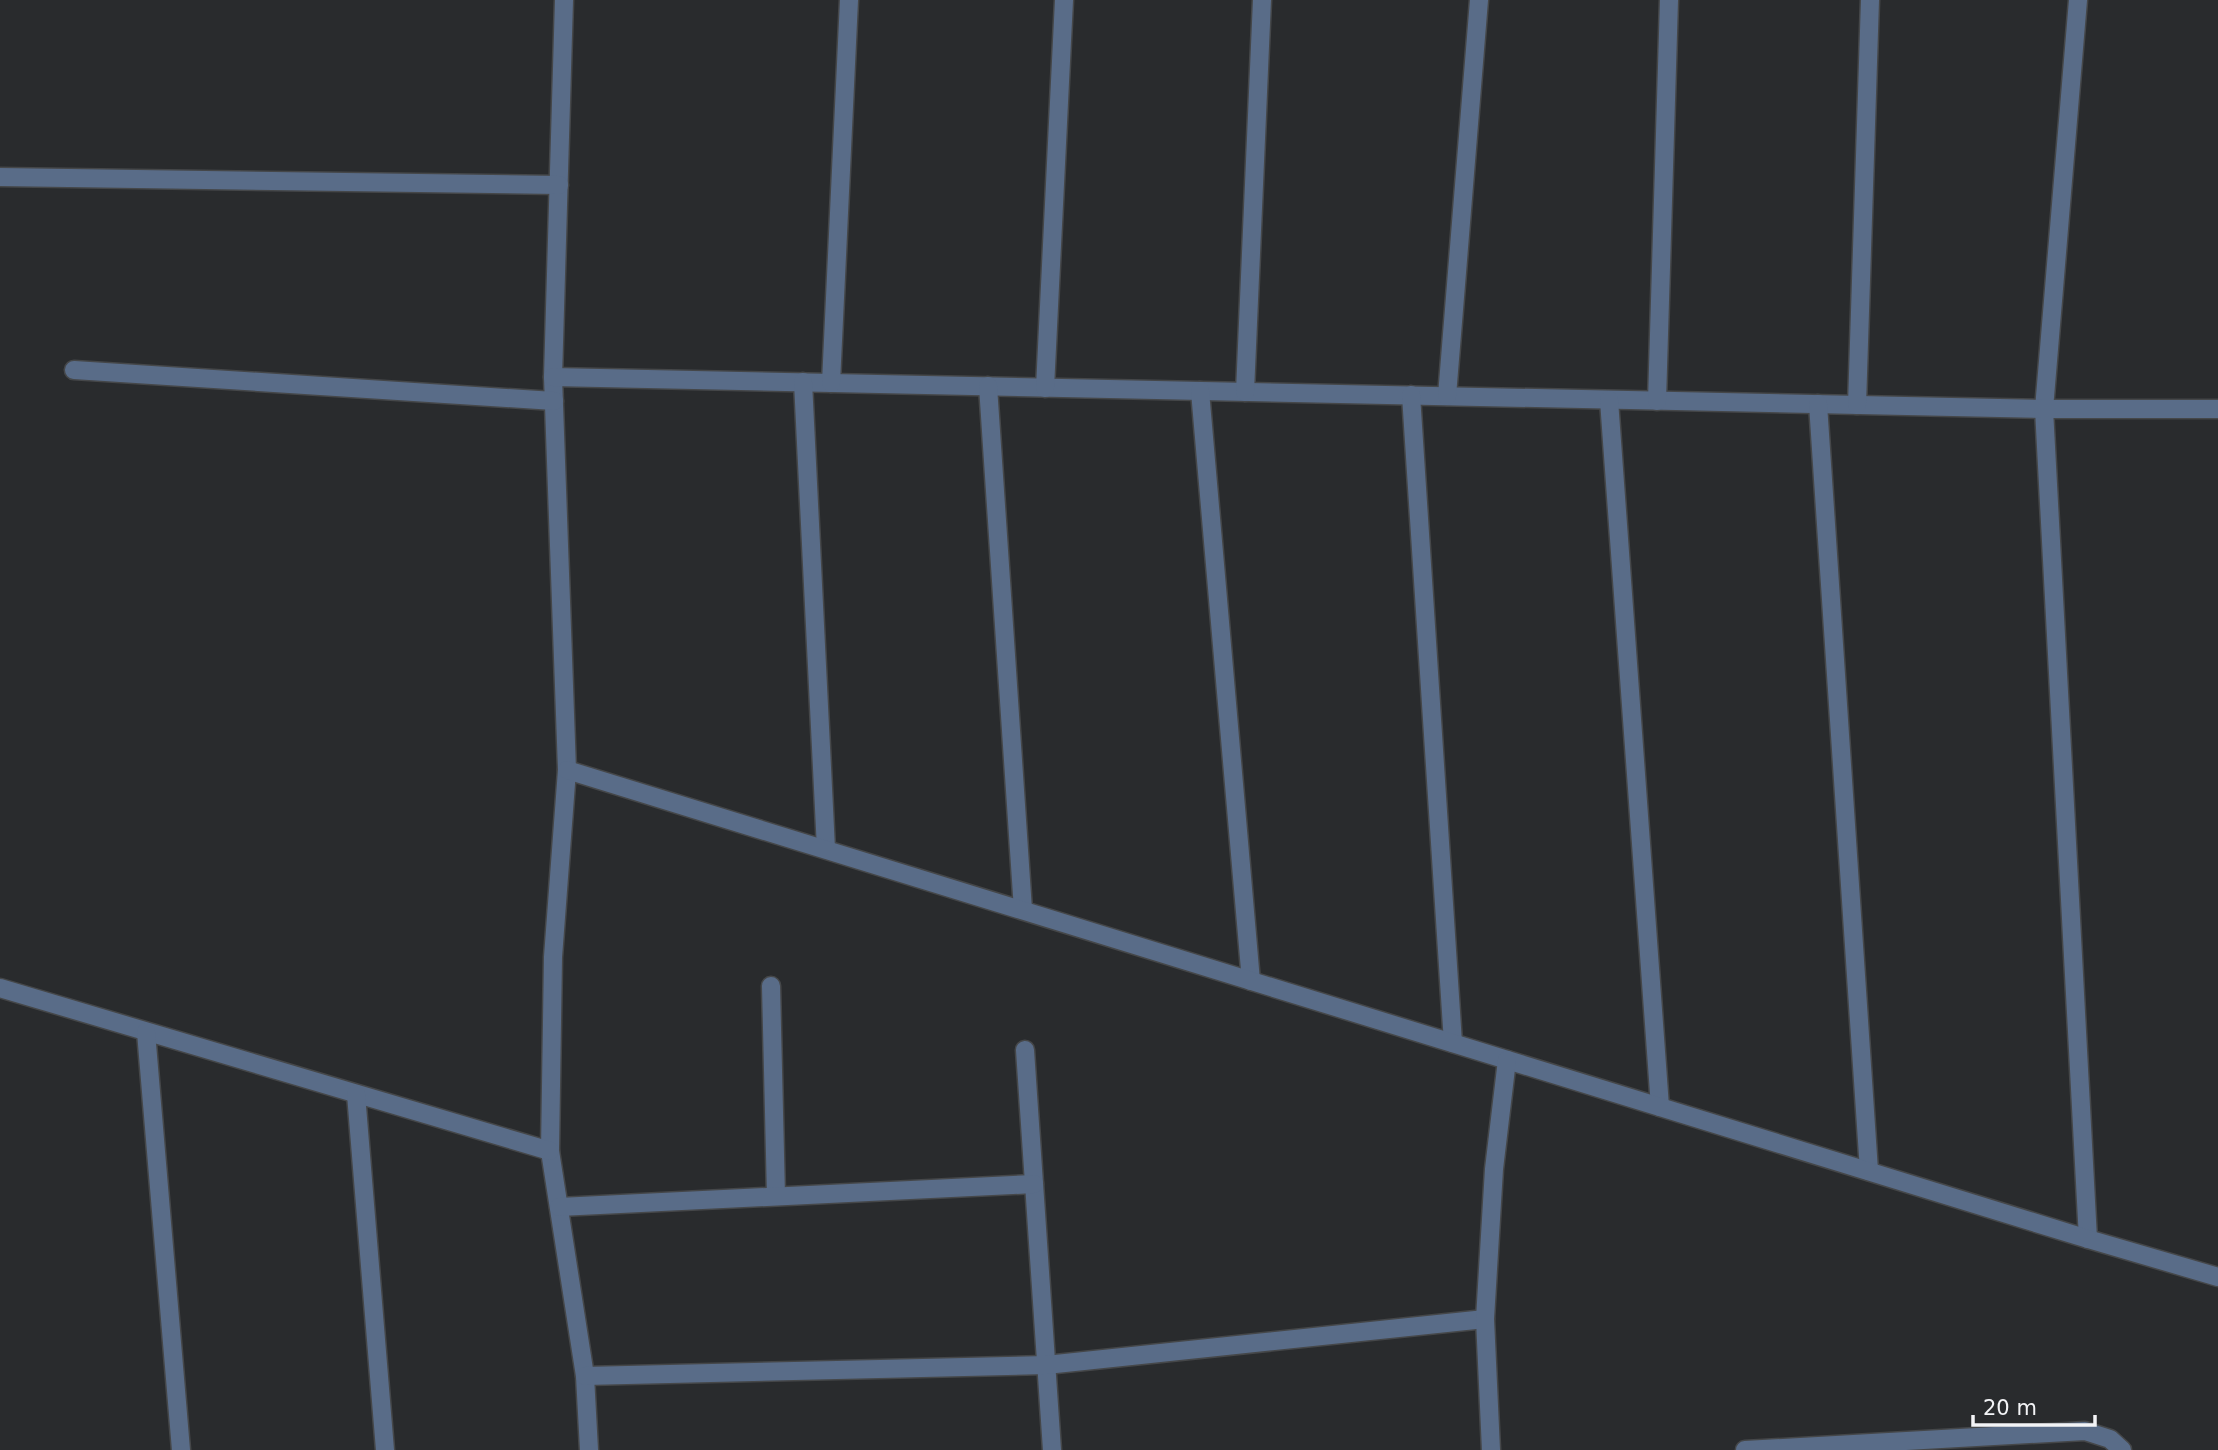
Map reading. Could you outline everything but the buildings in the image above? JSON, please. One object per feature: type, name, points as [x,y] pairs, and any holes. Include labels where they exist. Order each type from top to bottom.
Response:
[{"type":"street","points":[[564,0],[553,377],[567,770],[553,957],[550,1151],[585,1376],[589,1450]]},
{"type":"street","points":[[831,383],[849,0]]},
{"type":"street","points":[[1045,388],[1064,0]]},
{"type":"street","points":[[1245,392],[1262,0]]},
{"type":"street","points":[[1447,396],[1479,0]]},
{"type":"street","points":[[1657,401],[1669,0]]},
{"type":"street","points":[[1857,405],[1870,0]]},
{"type":"street","points":[[2078,0],[2044,409],[2088,1239]]},
{"type":"street","points":[[0,177],[558,185]]},
{"type":"street","points":[[74,370],[554,401]]},
{"type":"street","points":[[553,377],[2044,409],[2218,409]]},
{"type":"street","points":[[803,382],[826,849]]},
{"type":"street","points":[[988,386],[1023,910]]},
{"type":"street","points":[[1200,391],[1251,981]]},
{"type":"street","points":[[1410,395],[1452,1042]]},
{"type":"street","points":[[1609,400],[1660,1107]]},
{"type":"street","points":[[1818,404],[1869,1171]]},
{"type":"street","points":[[567,770],[2218,1277]]},
{"type":"street","points":[[771,986],[776,1196]]},
{"type":"street","points":[[0,988],[550,1151]]},
{"type":"street","points":[[146,1032],[181,1450]]},
{"type":"street","points":[[1025,1050],[1052,1450]]},
{"type":"street","points":[[1491,1450],[1485,1319],[1494,1169],[1507,1060]]},
{"type":"street","points":[[356,1094],[385,1450]]},
{"type":"street","points":[[559,1207],[1034,1184]]},
{"type":"street","points":[[585,1376],[1046,1365],[1485,1319]]},
{"type":"street","points":[[1745,1450],[2085,1431],[2110,1439],[2122,1450]]}]
